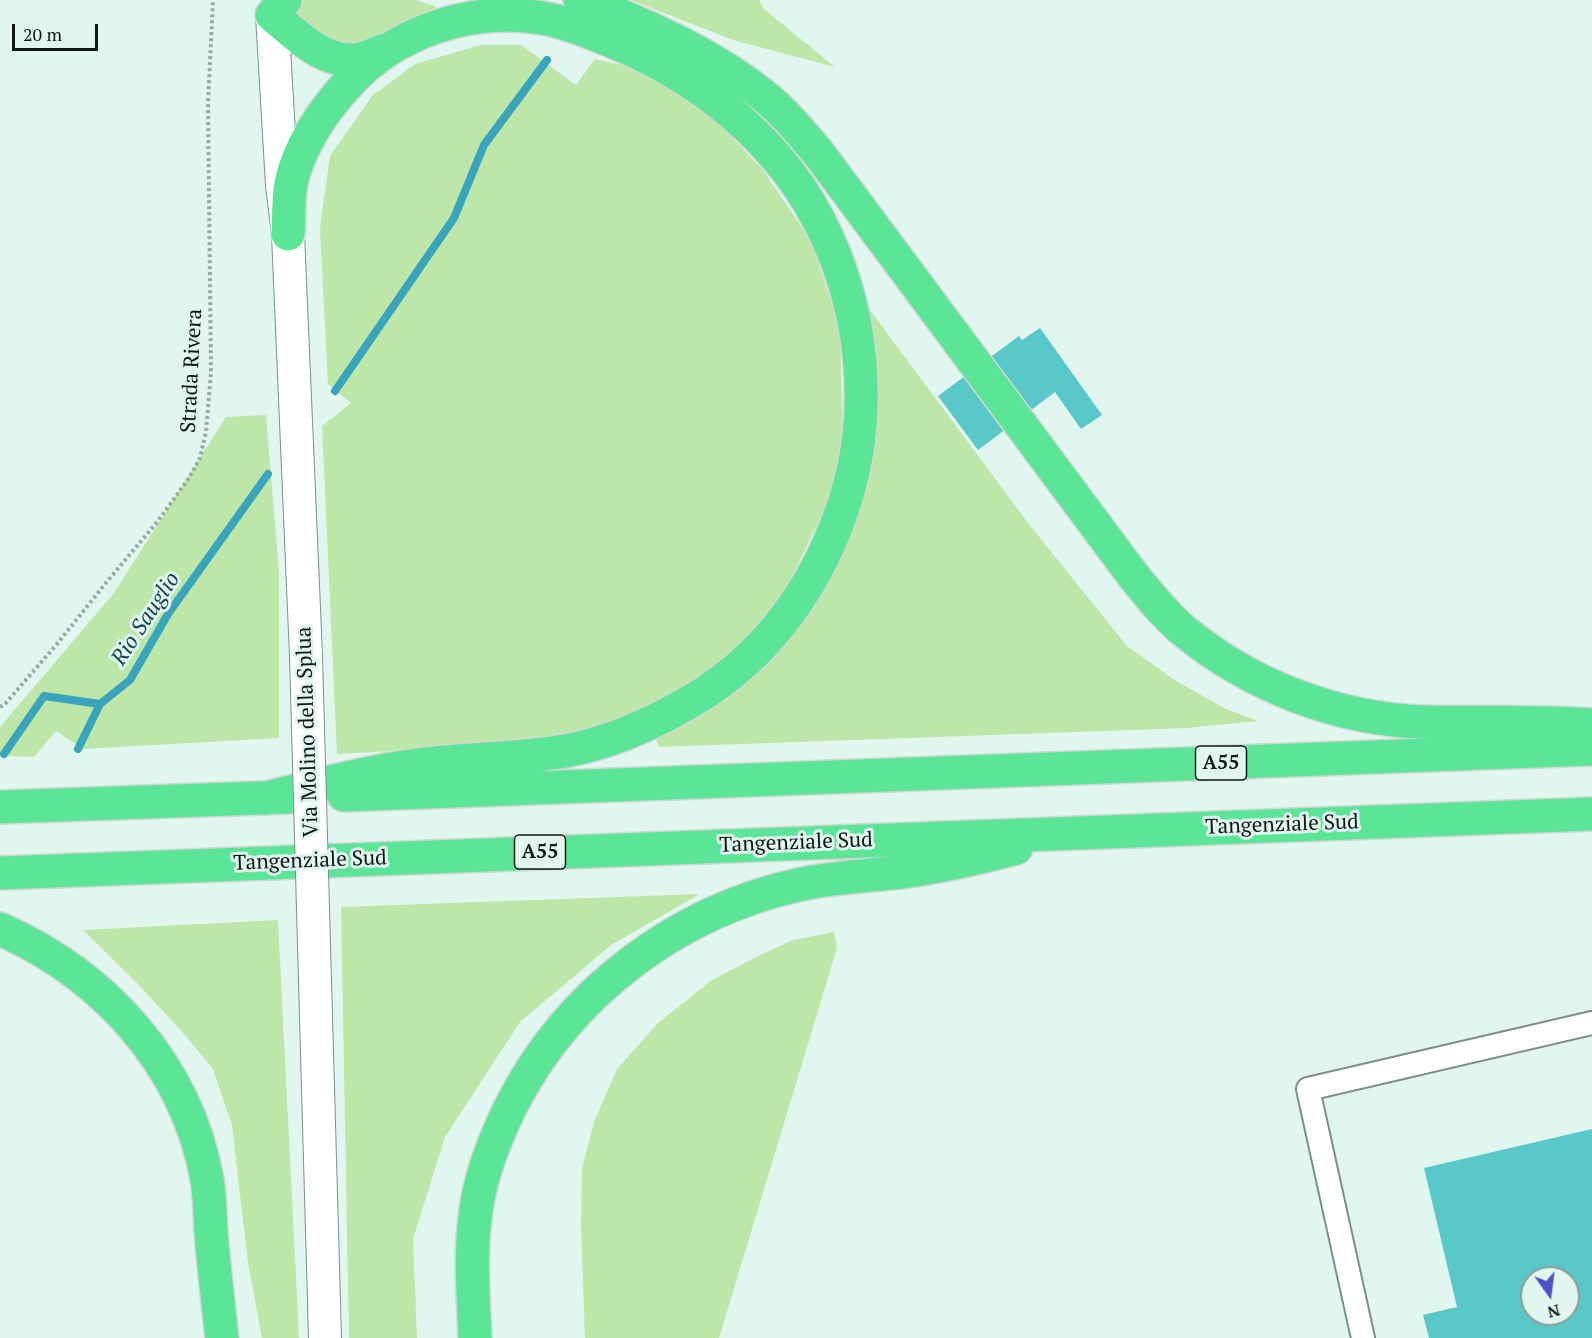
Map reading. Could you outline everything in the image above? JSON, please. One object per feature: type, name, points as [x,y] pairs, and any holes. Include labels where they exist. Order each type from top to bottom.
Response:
[{"type":"highway","points":[[580,0],[624,17],[736,76],[769,100],[795,125],[820,155],[1132,574],[1183,631],[1226,662],[1261,682],[1296,697],[1365,715],[1421,722],[1592,725]]},
{"type":"highway","points":[[267,798],[407,766],[568,751],[632,732],[695,699],[724,678],[774,633],[808,586],[822,560],[843,508],[858,451],[862,416],[858,345],[837,264],[827,237],[778,160],[737,117],[698,87],[636,51],[564,23],[511,15],[467,19],[423,32],[387,50],[360,59],[330,57],[314,48],[276,5]]},
{"type":"highway","points":[[288,234],[290,185],[308,140],[323,114],[338,95],[367,64],[387,50]]},
{"type":"highway","name":"A55","points":[[0,807],[1592,749]]},
{"type":"highway","name":"Tangenziale Sud","points":[[0,873],[1592,814]]},
{"type":"highway","points":[[475,1338],[472,1246],[478,1197],[494,1142],[529,1072],[554,1038],[580,1006],[634,959],[670,935],[711,914],[758,896],[802,884],[944,866],[1081,832]]},
{"type":"highway","points":[[0,929],[40,948],[94,986],[122,1012],[143,1038],[158,1057],[177,1090],[200,1148],[207,1181],[222,1338]]},
{"type":"street","name":"Via Molino della Splua","points":[[276,5],[282,185],[288,234],[306,656],[325,1338]]},
{"type":"street","points":[[1364,1338],[1308,1089],[1592,1023]]},
{"type":"path","name":"Strada Rivera","points":[[0,707],[57,644],[159,521],[200,458],[206,432],[211,372],[208,104],[213,0]]},
{"type":"green space","points":[[304,0],[416,0],[435,6],[437,15],[344,51],[291,15]]},
{"type":"green space","points":[[631,0],[759,0],[764,9],[835,67],[733,40]]},
{"type":"green space","points":[[481,45],[521,45],[576,85],[595,59],[639,69],[715,119],[763,170],[810,239],[840,327],[843,445],[828,502],[786,589],[738,647],[677,696],[618,726],[546,743],[337,754],[322,426],[351,403],[328,384],[320,228],[330,156],[372,96],[415,64]]},
{"type":"green space","points":[[864,302],[1028,523],[1127,646],[1176,681],[1226,709],[1258,721],[1187,728],[659,747],[656,739],[718,702],[792,635],[825,588],[859,511],[873,436]]},
{"type":"green space","points":[[266,415],[279,572],[279,738],[83,749],[56,731],[34,757],[0,756],[0,727],[114,593],[226,417]]},
{"type":"green space","points":[[700,894],[611,945],[520,1022],[445,1137],[413,1239],[417,1338],[349,1338],[341,907]]},
{"type":"green space","points":[[278,920],[299,1338],[262,1338],[248,1263],[232,1125],[213,1069],[136,982],[83,930]]},
{"type":"green space","points":[[834,932],[837,948],[719,1338],[585,1338],[581,1225],[582,1169],[594,1122],[617,1069],[658,1023],[712,980],[793,940]]},
{"type":"building","points":[[1040,328],[1102,415],[1081,429],[1055,392],[978,450],[938,396],[1019,336],[1022,340]]},
{"type":"building","points":[[1592,1129],[1592,1338],[1429,1338],[1423,1315],[1457,1307],[1424,1168]]},
{"type":"waterway","points":[[335,391],[454,218],[484,145],[547,60]]},
{"type":"waterway","name":"Rio Sauglio","points":[[4,754],[44,696],[100,704],[130,680],[168,614],[268,474]]},
{"type":"waterway","points":[[78,749],[100,704]]}]
